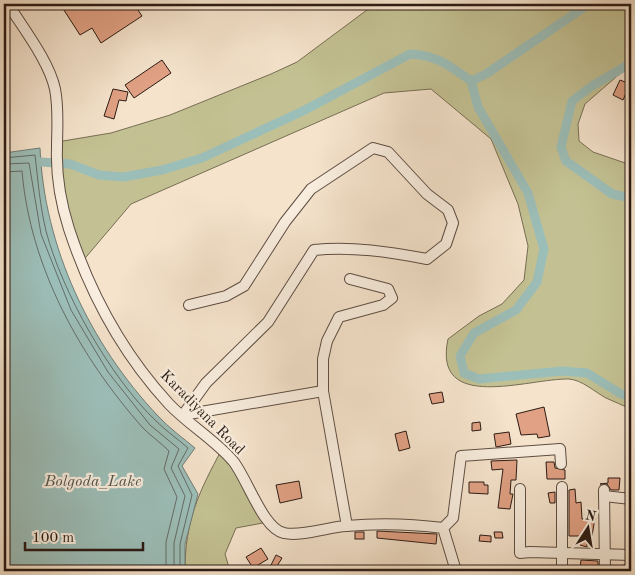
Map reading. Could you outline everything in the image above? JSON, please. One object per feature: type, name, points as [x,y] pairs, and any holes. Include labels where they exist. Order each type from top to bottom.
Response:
[{"type":"street","name":"Karadiyana Road","points":[[8,4],[53,82],[58,123],[58,174],[68,226],[96,298],[130,356],[171,405],[222,448],[237,466],[274,528],[284,533],[347,526],[388,524],[444,528]]},
{"type":"street","points":[[183,415],[206,383],[268,322],[314,250],[330,248],[381,251],[427,259],[446,244],[454,223],[448,210],[427,194],[388,152],[373,148],[311,189],[285,222],[244,286],[226,296],[189,306]]},
{"type":"street","points":[[347,526],[323,391],[323,359],[327,341],[338,316],[383,305],[392,298],[388,289],[350,279]]},
{"type":"street","points":[[183,415],[323,391]]},
{"type":"street","points":[[456,571],[444,528],[453,518],[461,456],[560,449],[561,464]]},
{"type":"street","points":[[562,487],[562,571]]},
{"type":"street","points":[[520,489],[520,554],[605,553],[631,555]]},
{"type":"street","points":[[605,571],[604,493],[631,499]]},
{"type":"shaded area","points":[[375,4],[631,4],[631,64],[585,104],[578,124],[579,141],[593,152],[631,165],[631,409],[606,398],[584,384],[569,379],[488,387],[469,384],[455,377],[447,362],[448,339],[479,316],[502,304],[524,280],[528,246],[518,204],[491,139],[431,89],[384,93],[131,204],[81,263],[68,226],[57,142],[111,133],[170,115],[271,74],[297,62]]},
{"type":"shaded area","points":[[222,449],[268,522],[236,528],[225,554],[230,571],[185,571],[188,536],[195,507]]},
{"type":"water","name":"Bolgoda_Lake","points":[[40,148],[43,185],[61,257],[75,292],[92,326],[111,358],[134,388],[171,429],[195,448],[182,466],[198,494],[185,544],[185,571],[4,571],[4,153]]},
{"type":"building","points":[[60,4],[134,4],[142,16],[101,43],[92,28],[80,35]]},
{"type":"building","points":[[162,60],[171,73],[134,98],[125,85]]},
{"type":"building","points":[[620,80],[630,84],[623,100],[613,95]]},
{"type":"building","points":[[113,89],[128,92],[126,101],[119,100],[114,119],[104,116]]},
{"type":"building","points":[[442,392],[444,402],[432,404],[429,394]]},
{"type":"building","points":[[544,407],[550,436],[538,438],[537,434],[521,435],[516,414]]},
{"type":"building","points":[[480,422],[481,430],[472,431],[472,423]]},
{"type":"building","points":[[406,431],[410,448],[399,451],[395,434]]},
{"type":"building","points":[[509,432],[511,444],[496,447],[494,434]]},
{"type":"building","points":[[517,460],[516,480],[511,480],[510,494],[513,494],[510,509],[498,508],[503,469],[492,470],[491,461]]},
{"type":"building","points":[[546,462],[554,462],[555,468],[565,470],[565,479],[547,479]]},
{"type":"building","points":[[608,478],[620,478],[619,490],[611,490],[607,484],[600,484],[608,483]]},
{"type":"building","points":[[299,481],[302,498],[280,503],[276,485]]},
{"type":"building","points":[[469,482],[484,482],[484,485],[488,485],[488,494],[469,493]]},
{"type":"building","points":[[575,489],[576,503],[581,502],[582,519],[595,518],[592,536],[587,536],[587,547],[580,545],[580,536],[569,536],[569,490]]},
{"type":"building","points":[[555,492],[555,503],[550,503],[548,493]]},
{"type":"building","points":[[377,531],[437,534],[436,544],[377,538]]},
{"type":"building","points":[[355,532],[364,532],[364,539],[355,539]]},
{"type":"building","points":[[494,532],[502,532],[503,538],[495,538]]},
{"type":"building","points":[[480,535],[491,536],[491,542],[479,541]]},
{"type":"building","points":[[261,548],[268,559],[253,568],[246,557]]},
{"type":"building","points":[[276,555],[282,558],[274,571],[269,569]]},
{"type":"building","points":[[581,560],[598,561],[598,569],[580,568]]},
{"type":"building","points":[[624,565],[631,565],[631,571],[624,571]]},
{"type":"waterway","points":[[41,162],[70,164],[99,175],[124,177],[162,170],[202,158],[303,111],[410,54],[436,59],[450,66],[471,81],[486,74],[589,4]]},
{"type":"waterway","points":[[631,63],[592,86],[572,101],[561,147],[566,161],[612,194],[631,198]]},
{"type":"waterway","points":[[471,81],[478,107],[528,193],[544,249],[537,282],[516,310],[474,333],[460,356],[464,373],[479,379],[562,371],[587,373],[621,394],[631,397]]}]
